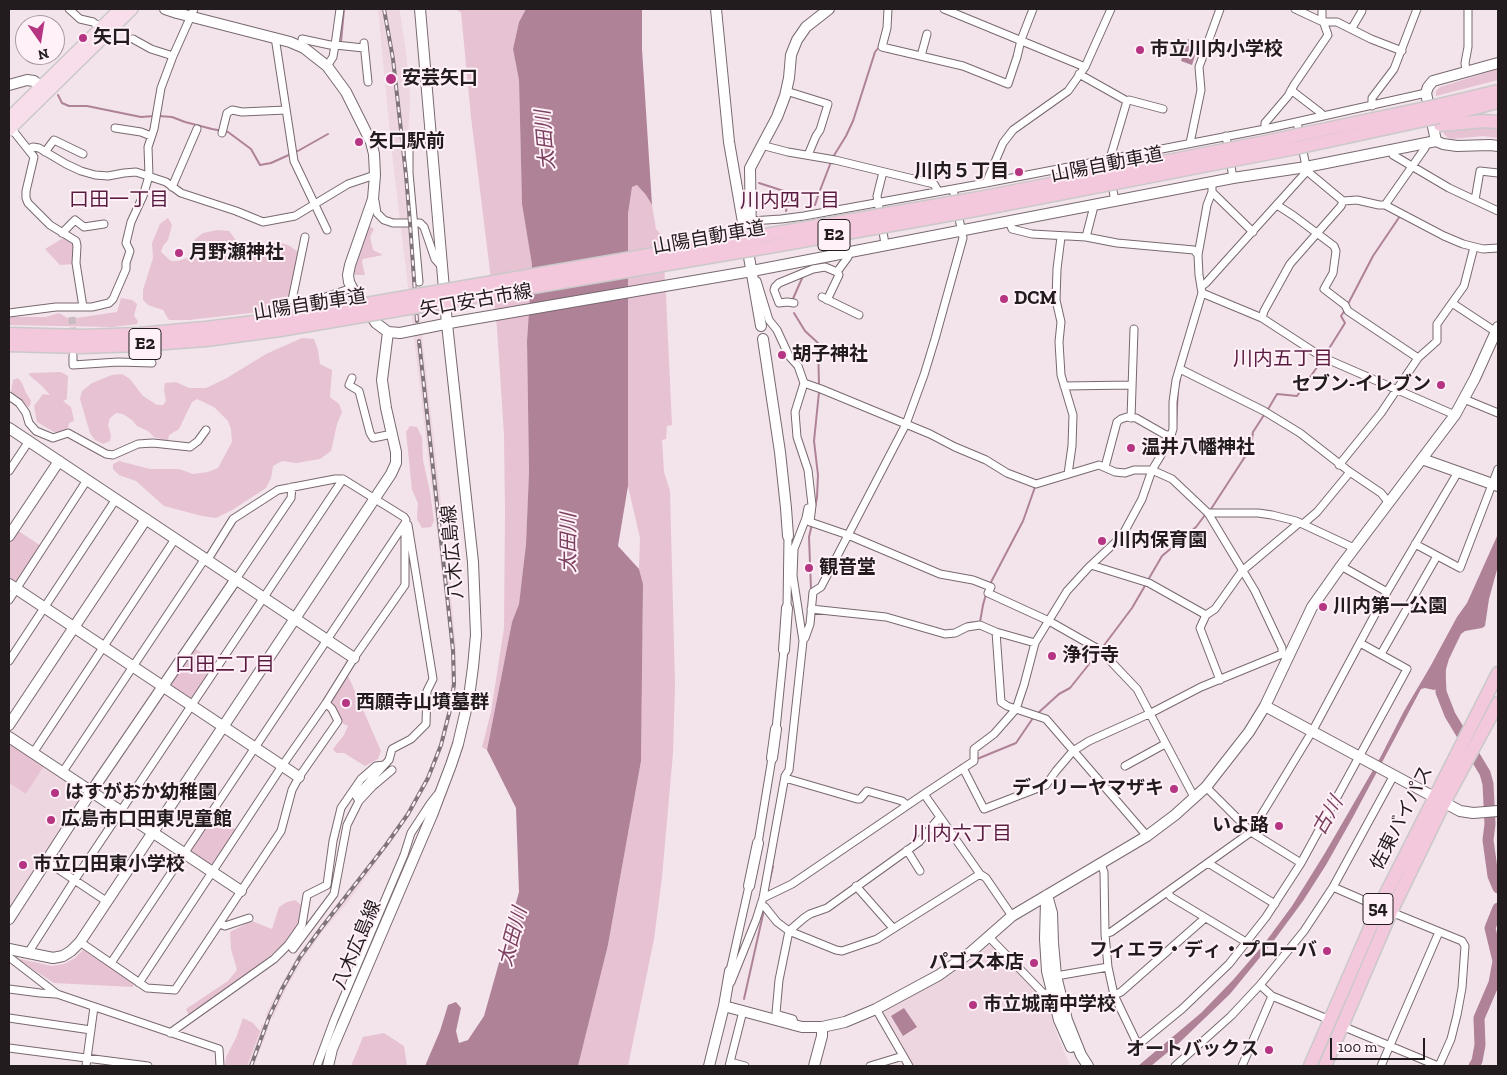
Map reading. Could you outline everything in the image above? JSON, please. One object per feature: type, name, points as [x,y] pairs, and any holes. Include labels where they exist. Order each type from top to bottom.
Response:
[{"type":"highway","name":"山陽自動車道","points":[[9,345],[82,347],[206,340],[279,324],[979,198],[1260,143],[1438,116],[1470,98],[1498,90]]},
{"type":"highway","name":"山陽自動車道","points":[[9,334],[82,336],[139,334],[279,324],[755,249],[981,209],[1296,148],[1498,102]]},
{"type":"highway","points":[[1438,116],[1498,122]]},
{"type":"highway","name":"佐東バイパス","points":[[1325,1066],[1439,800],[1454,756],[1498,673]]},
{"type":"highway","name":"佐東バイパス","points":[[1310,1066],[1379,907],[1439,800],[1462,769],[1498,702]]},
{"type":"main road","points":[[10,126],[121,9]]},
{"type":"main road","points":[[44,90],[132,9]]},
{"type":"street","points":[[69,9],[80,19],[93,22],[101,28]]},
{"type":"street","points":[[9,949],[53,958],[63,956],[72,951],[80,942],[391,474],[396,463],[396,452],[382,380],[388,332],[376,323],[352,288],[348,275],[373,198],[374,154],[367,132],[346,92],[327,66],[304,48],[275,37],[192,13],[177,14],[166,9]]},
{"type":"street","points":[[327,66],[333,58],[340,9]]},
{"type":"street","name":"八木広島線","points":[[328,1066],[332,1049],[441,791],[458,744],[467,706],[476,635],[473,562],[451,323],[442,268],[420,9]]},
{"type":"street","points":[[709,1066],[725,1002],[758,843],[772,758],[784,650],[787,608],[788,536],[780,452],[761,326],[749,271],[730,142],[716,9]]},
{"type":"street","points":[[888,9],[887,28],[882,48],[964,66],[1008,84],[1032,9]]},
{"type":"street","points":[[944,9],[1085,68]]},
{"type":"street","points":[[986,183],[1003,143],[1013,130],[1068,91],[1085,68],[1112,9]]},
{"type":"street","points":[[1190,143],[1201,90],[1199,67],[1220,9]]},
{"type":"street","points":[[1295,9],[1323,22],[1337,22],[1352,28],[1371,39],[1402,52]]},
{"type":"street","points":[[1265,129],[1264,122],[1282,105],[1328,35],[1323,22],[1322,9]]},
{"type":"street","points":[[1352,28],[1362,11],[1361,9]]},
{"type":"street","points":[[1372,106],[1372,98],[1394,69],[1402,52],[1417,9]]},
{"type":"street","points":[[1466,71],[1468,9]]},
{"type":"street","points":[[822,11],[806,27],[797,40],[791,55],[786,91],[777,117],[750,168],[751,221],[749,271],[760,290],[769,320],[777,330],[789,356],[798,366],[804,383],[796,412],[797,437],[808,470],[811,493],[810,522],[848,535],[940,574],[973,580],[991,587],[988,593],[1049,621],[1100,650],[1137,689],[1194,797]]},
{"type":"street","points":[[9,313],[56,307],[83,307],[109,303],[113,299],[126,269],[130,251],[126,243],[131,222],[143,196],[149,176],[148,147],[152,136],[161,88],[172,56],[192,13]]},
{"type":"street","points":[[921,56],[927,34]]},
{"type":"street","points":[[275,37],[294,161],[327,230]]},
{"type":"street","points":[[133,39],[151,49],[172,56]]},
{"type":"street","points":[[302,39],[330,45],[364,46],[368,82]]},
{"type":"street","points":[[1385,205],[1431,142],[1426,93],[1432,81],[1498,63]]},
{"type":"street","points":[[1079,74],[1127,102],[1129,100],[1163,109]]},
{"type":"street","points":[[9,85],[27,80],[34,81],[44,90]]},
{"type":"street","points":[[1292,90],[1323,116]]},
{"type":"street","points":[[786,91],[828,104],[820,130],[808,155]]},
{"type":"street","points":[[751,221],[789,218],[986,183],[1265,129],[1426,93]]},
{"type":"street","points":[[1115,201],[1109,159],[1127,102]]},
{"type":"street","points":[[222,133],[227,113],[232,110],[242,112],[286,110]]},
{"type":"street","points":[[1297,122],[1307,169],[1343,202]]},
{"type":"street","points":[[10,126],[34,157],[26,191],[28,203],[62,233],[76,241],[76,263],[83,307]]},
{"type":"street","points":[[115,128],[152,136]]},
{"type":"street","points":[[172,187],[197,129]]},
{"type":"street","points":[[1226,136],[1233,178]]},
{"type":"street","points":[[45,152],[54,140],[83,154]]},
{"type":"street","points":[[1431,142],[1457,146],[1498,146]]},
{"type":"street","name":"矢口安古市線","points":[[388,332],[400,333],[749,271],[1115,201],[1212,187],[1233,178],[1307,169],[1431,142]]},
{"type":"street","points":[[409,144],[409,173],[419,282]]},
{"type":"street","points":[[761,146],[835,160],[934,184],[938,191]]},
{"type":"street","points":[[29,149],[33,147],[39,148],[66,164],[95,175],[108,176],[124,172],[136,172],[149,176],[166,182],[181,193],[263,222],[295,216],[348,184],[375,175]]},
{"type":"street","points":[[1392,150],[1393,155],[1449,188],[1498,210]]},
{"type":"street","points":[[762,901],[792,884],[962,768],[974,762],[974,749],[994,734],[1016,709],[1035,643],[1067,591],[1122,536],[1142,499],[1152,470],[1169,442],[1172,429],[1175,387],[1202,290],[1206,283],[1307,169]]},
{"type":"street","points":[[1475,200],[1480,171],[1498,173]]},
{"type":"street","points":[[883,172],[877,202],[885,244]]},
{"type":"street","points":[[1212,187],[1253,232]]},
{"type":"street","points":[[1202,290],[1198,255],[1212,187]]},
{"type":"street","points":[[725,1002],[762,901],[788,770],[804,641],[810,624],[813,592],[821,587],[906,424],[935,339],[963,238],[953,188]]},
{"type":"street","points":[[373,198],[377,212],[384,220],[393,223],[420,223],[424,227],[435,259],[442,268]]},
{"type":"street","points":[[1343,202],[1357,200],[1385,205],[1444,236],[1474,247],[1484,249],[1498,248]]},
{"type":"street","points":[[1262,318],[1290,264],[1343,202]]},
{"type":"street","points":[[1086,237],[1093,205]]},
{"type":"street","points":[[1277,205],[1334,246],[1336,251],[1334,272],[1324,289],[1345,305],[1348,311],[1418,358]]},
{"type":"street","points":[[62,233],[75,220],[84,227],[104,224]]},
{"type":"street","points":[[1009,221],[1012,229],[1032,234],[1086,237],[1117,243],[1194,250],[1198,255]]},
{"type":"street","points":[[1061,236],[1056,300],[1061,322],[1059,342],[1061,375],[1073,415],[1072,446],[1068,474]]},
{"type":"street","points":[[305,237],[292,300],[302,305],[352,288]]},
{"type":"street","points":[[1339,464],[1381,413],[1418,358],[1437,341],[1438,324],[1464,286],[1474,247]]},
{"type":"street","points":[[850,251],[837,272],[839,275],[824,299],[856,316]]},
{"type":"street","points":[[794,303],[779,303],[774,290],[779,283],[813,269],[825,267],[837,272]]},
{"type":"street","points":[[1202,290],[1262,318],[1322,357],[1455,415]]},
{"type":"street","points":[[725,1002],[743,1011],[794,1026],[822,1027],[845,1022],[876,1010],[939,975],[989,937],[1012,916],[1147,836],[1175,815],[1206,787],[1249,732],[1265,706],[1285,656],[1312,607],[1354,548],[1455,415],[1464,398],[1497,330],[1452,303]]},
{"type":"street","points":[[72,308],[72,317]]},
{"type":"street","points":[[1131,418],[1134,329]]},
{"type":"street","points":[[73,356],[73,365],[118,362],[152,363]]},
{"type":"street","points":[[1180,369],[1264,411],[1300,433],[1380,493],[1389,503]]},
{"type":"street","points":[[352,378],[349,385],[359,391],[373,438],[392,434]]},
{"type":"street","points":[[804,383],[906,424],[1036,484],[1099,464],[1115,472],[1125,474],[1134,470],[1152,470],[1172,479],[1208,513],[1255,591],[1285,656]]},
{"type":"street","points":[[1064,386],[1132,385]]},
{"type":"street","points":[[9,396],[19,403],[26,413],[29,423],[36,431],[53,438],[68,433],[106,454],[113,455],[138,444],[153,443],[190,447],[198,441],[206,430]]},
{"type":"street","points":[[1464,398],[1498,413]]},
{"type":"street","points":[[1106,467],[1117,422],[1127,417],[1136,418],[1171,436]]},
{"type":"street","points":[[9,428],[354,658]]},
{"type":"street","points":[[9,471],[29,441]]},
{"type":"street","points":[[1422,459],[1495,485]]},
{"type":"street","points":[[9,536],[59,461]]},
{"type":"street","points":[[1415,544],[1460,568],[1495,485],[1498,470]]},
{"type":"street","points":[[1220,680],[1200,628],[1206,615],[1215,609],[1242,570],[1317,512],[1350,472]]},
{"type":"street","points":[[1105,934],[1111,932],[1251,832],[1313,730],[1387,592],[1458,472]]},
{"type":"street","points":[[62,772],[202,562],[210,556],[233,519],[278,490],[335,478],[343,479],[375,498],[406,520],[432,679],[427,691],[426,724],[411,739],[392,749],[388,760],[356,796],[359,801]]},
{"type":"street","points":[[28,953],[74,881],[343,479]]},
{"type":"street","points":[[9,600],[13,586],[87,480]]},
{"type":"street","points":[[9,919],[162,686],[291,498],[292,487]]},
{"type":"street","points":[[804,641],[793,576],[794,549],[806,518],[811,493]]},
{"type":"street","points":[[9,661],[116,499]]},
{"type":"street","points":[[1208,513],[1272,515],[1301,524],[1354,548]]},
{"type":"street","points":[[9,725],[146,519]]},
{"type":"street","points":[[111,963],[406,520]]},
{"type":"street","points":[[139,982],[326,703],[354,658],[405,585],[404,548],[406,520]]},
{"type":"street","points":[[33,754],[175,539]]},
{"type":"street","points":[[392,542],[399,542],[404,548]]},
{"type":"street","points":[[1381,654],[1437,556]]},
{"type":"street","points":[[1091,565],[1149,583],[1206,615]]},
{"type":"street","points":[[1341,566],[1387,592]]},
{"type":"street","points":[[13,586],[299,777]]},
{"type":"street","points":[[812,609],[886,617],[945,634],[980,625],[996,632],[1035,643]]},
{"type":"street","points":[[996,632],[1000,700],[1007,706],[1046,719],[1147,836]]},
{"type":"street","points":[[1101,864],[1104,872],[1105,934],[1108,967],[1114,995],[1138,1045],[1188,1003],[1229,964],[1266,917],[1301,863],[1363,759],[1407,669],[1360,643]]},
{"type":"street","points":[[962,768],[984,808],[1046,785],[1074,751],[1089,741],[1151,713],[1201,687],[1285,656]]},
{"type":"street","points":[[80,942],[147,988],[175,990],[281,830],[292,790],[338,721],[332,709],[326,703]]},
{"type":"street","points":[[1265,706],[1313,730],[1460,811],[1468,813],[1498,812]]},
{"type":"street","points":[[9,737],[241,891]]},
{"type":"street","points":[[1125,766],[1165,744]]},
{"type":"street","points":[[170,1033],[274,959],[288,945],[302,925],[307,895],[327,885],[333,841],[341,808],[361,779],[376,766],[384,765]]},
{"type":"street","points":[[293,949],[334,894],[347,825],[359,801],[392,770]]},
{"type":"street","points":[[1175,1066],[1231,1016],[1260,985],[1304,931],[1333,887],[1391,773]]},
{"type":"street","points":[[785,778],[857,799],[860,799],[867,791],[902,801],[907,805]]},
{"type":"street","points":[[1206,787],[1251,832],[1301,863]]},
{"type":"street","points":[[317,1066],[334,1020],[404,855],[411,833],[441,791]]},
{"type":"street","points":[[924,794],[1012,916]]},
{"type":"street","points":[[794,1026],[792,1019],[776,1013],[778,980],[789,931],[810,914],[828,908],[919,842],[940,817]]},
{"type":"street","points":[[907,850],[920,872]]},
{"type":"street","points":[[46,861],[106,901]]},
{"type":"street","points":[[1208,863],[1275,904]]},
{"type":"street","points":[[762,901],[777,922],[789,931],[842,951],[878,939],[980,874]]},
{"type":"street","points":[[856,886],[893,928]]},
{"type":"street","points":[[1333,887],[1379,907]]},
{"type":"street","points":[[1167,892],[1171,898],[1246,942]]},
{"type":"street","points":[[1047,895],[1052,913],[1056,976],[1067,1020],[1081,1055],[1088,1066]]},
{"type":"street","points":[[1047,895],[1045,913],[1047,971],[1059,1020],[1080,1066]]},
{"type":"street","points":[[1342,1026],[1439,1066],[1457,1015],[1462,988],[1465,946],[1462,941],[1392,912]]},
{"type":"street","points":[[219,924],[225,926],[249,918]]},
{"type":"street","points":[[1114,995],[1121,992],[1205,918]]},
{"type":"street","points":[[1381,1066],[1439,932]]},
{"type":"street","points":[[989,937],[1043,993],[1052,994]]},
{"type":"street","points":[[9,957],[57,994],[219,1049],[220,1066]]},
{"type":"street","points":[[1056,976],[1108,967]]},
{"type":"street","points":[[1260,985],[1272,996],[1330,1020]]},
{"type":"street","points":[[9,990],[57,994]]},
{"type":"street","points":[[1242,1066],[1272,996]]},
{"type":"street","points":[[86,1066],[94,1007]]},
{"type":"street","points":[[876,1010],[909,1066]]},
{"type":"street","points":[[743,1011],[730,1064],[744,1066]]},
{"type":"street","points":[[9,1018],[91,1030]]},
{"type":"street","points":[[814,1066],[822,1036],[822,1027]]},
{"type":"street","points":[[9,1048],[148,1066]]},
{"type":"street","points":[[870,1066],[903,1056]]},
{"type":"shaded area","points":[[378,9],[398,9],[400,12],[406,52],[410,97],[408,143],[416,283],[450,581],[456,650],[456,683],[453,707],[443,746],[430,779],[410,815],[349,901],[323,931],[303,959],[286,989],[273,1018],[265,1015],[297,956],[384,844],[406,812],[426,777],[439,745],[451,684],[451,651],[391,145]]},
{"type":"shaded area","points":[[457,9],[526,9],[519,22],[513,49],[519,79],[522,204],[532,265],[527,341],[529,472],[526,544],[519,604],[512,622],[487,750],[482,747],[491,712],[504,628],[504,435],[497,328],[471,117],[461,12]]},
{"type":"shaded area","points":[[1498,69],[1498,80],[1436,96],[1436,91],[1440,87]]},
{"type":"shaded area","points":[[1498,128],[1498,138],[1483,136],[1453,139],[1448,138],[1442,130]]},
{"type":"shaded area","points":[[637,185],[652,205],[656,229],[662,236],[666,296],[672,425],[667,426],[666,439],[662,440],[664,472],[670,491],[675,684],[673,753],[662,877],[654,939],[628,1066],[578,1066],[608,945],[641,761],[643,584],[639,569],[640,538],[628,486],[628,214],[632,187]]},
{"type":"shaded area","points":[[168,218],[172,225],[168,240],[161,252],[171,261],[178,261],[193,256],[203,263],[206,260],[194,240],[203,233],[218,230],[229,231],[238,243],[253,254],[265,254],[269,246],[277,242],[288,245],[297,251],[299,260],[290,297],[285,306],[268,311],[189,320],[169,320],[163,310],[148,305],[143,300],[143,290],[153,258],[152,243],[160,224]]},
{"type":"shaded area","points":[[368,225],[374,229],[370,237],[373,250],[383,255],[363,259],[365,275],[355,275],[354,271]]},
{"type":"shaded area","points":[[65,237],[73,241],[76,246],[75,264],[60,265],[45,249]]},
{"type":"shaded area","points":[[121,298],[132,300],[137,304],[134,316],[138,321],[137,324],[113,327],[9,325],[9,317],[46,317],[59,313],[69,319],[117,312]]},
{"type":"shaded area","points":[[302,338],[314,339],[320,364],[332,370],[330,397],[339,404],[342,412],[337,424],[331,451],[320,459],[296,463],[282,461],[273,466],[271,478],[266,488],[216,518],[164,506],[136,481],[119,475],[113,469],[113,464],[119,461],[150,469],[179,469],[193,474],[208,472],[218,468],[232,442],[228,421],[214,407],[197,399],[192,402],[179,429],[169,435],[168,441],[154,437],[123,414],[116,413],[110,418],[108,425],[111,435],[110,441],[103,444],[95,440],[90,433],[80,399],[82,391],[92,383],[112,375],[122,374],[130,379],[143,396],[157,405],[163,405],[166,401],[165,383],[176,382],[189,388],[206,388],[227,378],[266,354]]},
{"type":"shaded area","points":[[61,372],[68,376],[67,399],[63,401],[71,407],[74,421],[69,423],[68,428],[59,433],[37,422],[34,406],[43,394],[50,395],[29,375],[30,373]]},
{"type":"shaded area","points":[[18,378],[31,401],[28,407],[19,397],[11,392],[13,380]]},
{"type":"shaded area","points":[[410,426],[417,427],[422,437],[423,460],[434,521],[431,527],[422,528],[417,519],[418,503],[412,490],[406,432]]},
{"type":"shaded area","points":[[17,530],[41,546],[18,581],[14,581],[9,578],[9,543]]},
{"type":"shaded area","points":[[194,648],[217,663],[194,697],[188,698],[172,687],[171,681]]},
{"type":"shaded area","points":[[346,671],[381,751],[378,759],[365,766],[344,753],[336,753],[333,749],[344,735],[348,726],[338,721],[326,703]]},
{"type":"shaded area","points":[[9,743],[44,766],[26,794],[9,783]]},
{"type":"shaded area","name":"市立口田東小学校","points":[[44,766],[83,792],[83,796],[9,908],[9,783],[26,794]]},
{"type":"shaded area","points":[[213,815],[236,830],[213,864],[209,865],[192,853],[191,849]]},
{"type":"shaded area","points":[[295,900],[301,905],[298,924],[284,944],[247,975],[189,1016],[186,1009],[228,981],[237,970],[231,949],[230,932],[252,921],[272,929],[279,907]]},
{"type":"shaded area","name":"市立城南中学校","points":[[992,943],[1046,1000],[1070,1066],[913,1066],[883,1015],[885,1011],[942,979],[970,961]]},
{"type":"shaded area","points":[[83,950],[134,983],[133,987],[54,983],[19,960],[52,966],[64,964],[75,958]]},
{"type":"shaded area","points":[[243,1018],[253,1023],[260,1031],[247,1066],[225,1066],[226,1057],[236,1038]]},
{"type":"shaded area","points":[[262,1024],[269,1027],[254,1066],[247,1066]]},
{"type":"shaded area","points":[[384,1033],[404,1046],[407,1066],[351,1066],[363,1037]]},
{"type":"water","name":"太田川","points":[[526,9],[642,9],[642,49],[652,205],[637,185],[632,187],[628,214],[628,486],[618,546],[639,569],[643,584],[641,761],[608,945],[578,1066],[425,1066],[440,1031],[448,1005],[456,1002],[461,1008],[456,1031],[459,1043],[468,1040],[484,1016],[519,892],[516,808],[487,750],[512,622],[519,604],[526,544],[529,472],[527,341],[532,265],[522,204],[519,80],[513,49],[519,22]]},
{"type":"water","points":[[1188,39],[1199,43],[1192,65],[1181,61]]},
{"type":"water","points":[[1498,534],[1498,566],[1489,599],[1485,626],[1465,631],[1461,634],[1449,659],[1445,682],[1434,690],[1421,689],[1353,817],[1303,901],[1230,994],[1179,1043],[1151,1066],[1138,1066],[1201,1013],[1233,980],[1264,944],[1292,906],[1380,758],[1404,711],[1457,617],[1467,603]]},
{"type":"water","points":[[904,1008],[917,1027],[903,1036],[891,1016]]},
{"type":"waterway","points":[[341,42],[344,9]]},
{"type":"waterway","points":[[833,157],[853,121],[875,52],[879,47]]},
{"type":"waterway","points":[[58,95],[62,103],[69,106],[87,106],[141,117],[154,116]]},
{"type":"waterway","points":[[159,116],[172,117],[228,132],[251,149],[260,165],[271,163],[291,154]]},
{"type":"waterway","points":[[296,152],[328,134]]},
{"type":"waterway","points":[[815,205],[831,162]]},
{"type":"waterway","points":[[759,183],[790,193],[786,211]]},
{"type":"waterway","points":[[1348,304],[1373,256],[1400,216]]},
{"type":"waterway","points":[[792,301],[803,276]]},
{"type":"waterway","points":[[1325,355],[1345,323],[1341,316],[1345,310]]},
{"type":"waterway","points":[[794,313],[805,331],[818,343],[819,385]]},
{"type":"waterway","points":[[1267,411],[1277,394],[1297,396],[1322,360]]},
{"type":"waterway","points":[[1179,384],[1180,379]]},
{"type":"waterway","points":[[1176,426],[1178,389]]},
{"type":"waterway","points":[[814,514],[818,475],[814,441],[819,392]]},
{"type":"waterway","points":[[1211,509],[1248,452],[1253,432],[1264,415]]},
{"type":"waterway","points":[[1139,467],[1149,467]]},
{"type":"waterway","points":[[990,584],[1023,521],[1035,487]]},
{"type":"waterway","points":[[1148,580],[1162,556],[1196,527],[1205,515]]},
{"type":"waterway","points":[[811,589],[809,537],[812,524]]},
{"type":"waterway","points":[[1102,648],[1132,608],[1146,584]]},
{"type":"waterway","points":[[968,623],[980,622],[986,594]]},
{"type":"waterway","points":[[1037,714],[1059,694],[1070,688],[1098,653]]},
{"type":"waterway","points":[[1440,671],[1441,692],[1450,715],[1485,773],[1488,784],[1490,824],[1488,840],[1493,876],[1498,888]]},
{"type":"waterway","points":[[977,759],[1016,743],[1033,718]]},
{"type":"waterway","points":[[768,888],[773,866]]},
{"type":"waterway","points":[[1474,1066],[1477,1061],[1480,1045],[1479,1018],[1494,983],[1498,961],[1490,928],[1498,908]]},
{"type":"waterway","points":[[744,999],[764,910]]},
{"type":"tunnel","points":[[72,317],[73,338]]},
{"type":"railway","points":[[384,9],[393,59],[406,175],[417,321]]},
{"type":"railway","points":[[251,1066],[269,1017],[300,957],[408,814],[428,778],[441,745],[451,706],[454,684],[453,650],[419,341]]},
{"type":"place","name":"矢口","points":[[83,38]]},
{"type":"place","name":"市立川内小学校","points":[[1140,50]]},
{"type":"place","name":"安芸矢口","points":[[391,79]]},
{"type":"place","name":"矢口駅前","points":[[359,142]]},
{"type":"place","name":"川内５丁目","points":[[1019,172]]},
{"type":"place","name":"月野瀬神社","points":[[179,253]]},
{"type":"place","name":"DCM","points":[[1004,299]]},
{"type":"place","name":"胡子神社","points":[[782,355]]},
{"type":"place","name":"セブン-イレブン","points":[[1441,385]]},
{"type":"place","name":"温井八幡神社","points":[[1131,448]]},
{"type":"place","name":"川内保育園","points":[[1102,541]]},
{"type":"place","name":"観音堂","points":[[809,568]]},
{"type":"place","name":"川内第一公園","points":[[1323,607]]},
{"type":"place","name":"浄行寺","points":[[1052,656]]},
{"type":"place","name":"西願寺山墳墓群","points":[[346,703]]},
{"type":"place","name":"デイリーヤマザキ","points":[[1174,789]]},
{"type":"place","name":"はすがおか幼稚園","points":[[55,793]]},
{"type":"place","name":"広島市口田東児童館","points":[[51,820]]},
{"type":"place","name":"いよ路","points":[[1279,826]]},
{"type":"place","name":"市立口田東小学校","points":[[23,865]]},
{"type":"place","name":"フィエラ・ディ・プローバ","points":[[1327,951]]},
{"type":"place","name":"パゴス本店","points":[[1034,963]]},
{"type":"place","name":"市立城南中学校","points":[[973,1005]]},
{"type":"place","name":"オートバックス","points":[[1269,1050]]},
{"type":"district","name":"口田一丁目","points":[[119,200]]},
{"type":"district","name":"川内四丁目","points":[[790,201]]},
{"type":"district","name":"川内五丁目","points":[[1283,359]]},
{"type":"district","name":"口田二丁目","points":[[225,665]]},
{"type":"district","name":"川内六丁目","points":[[962,834]]},
{"type":"water label","name":"古川","points":[[1328,816]]}]
